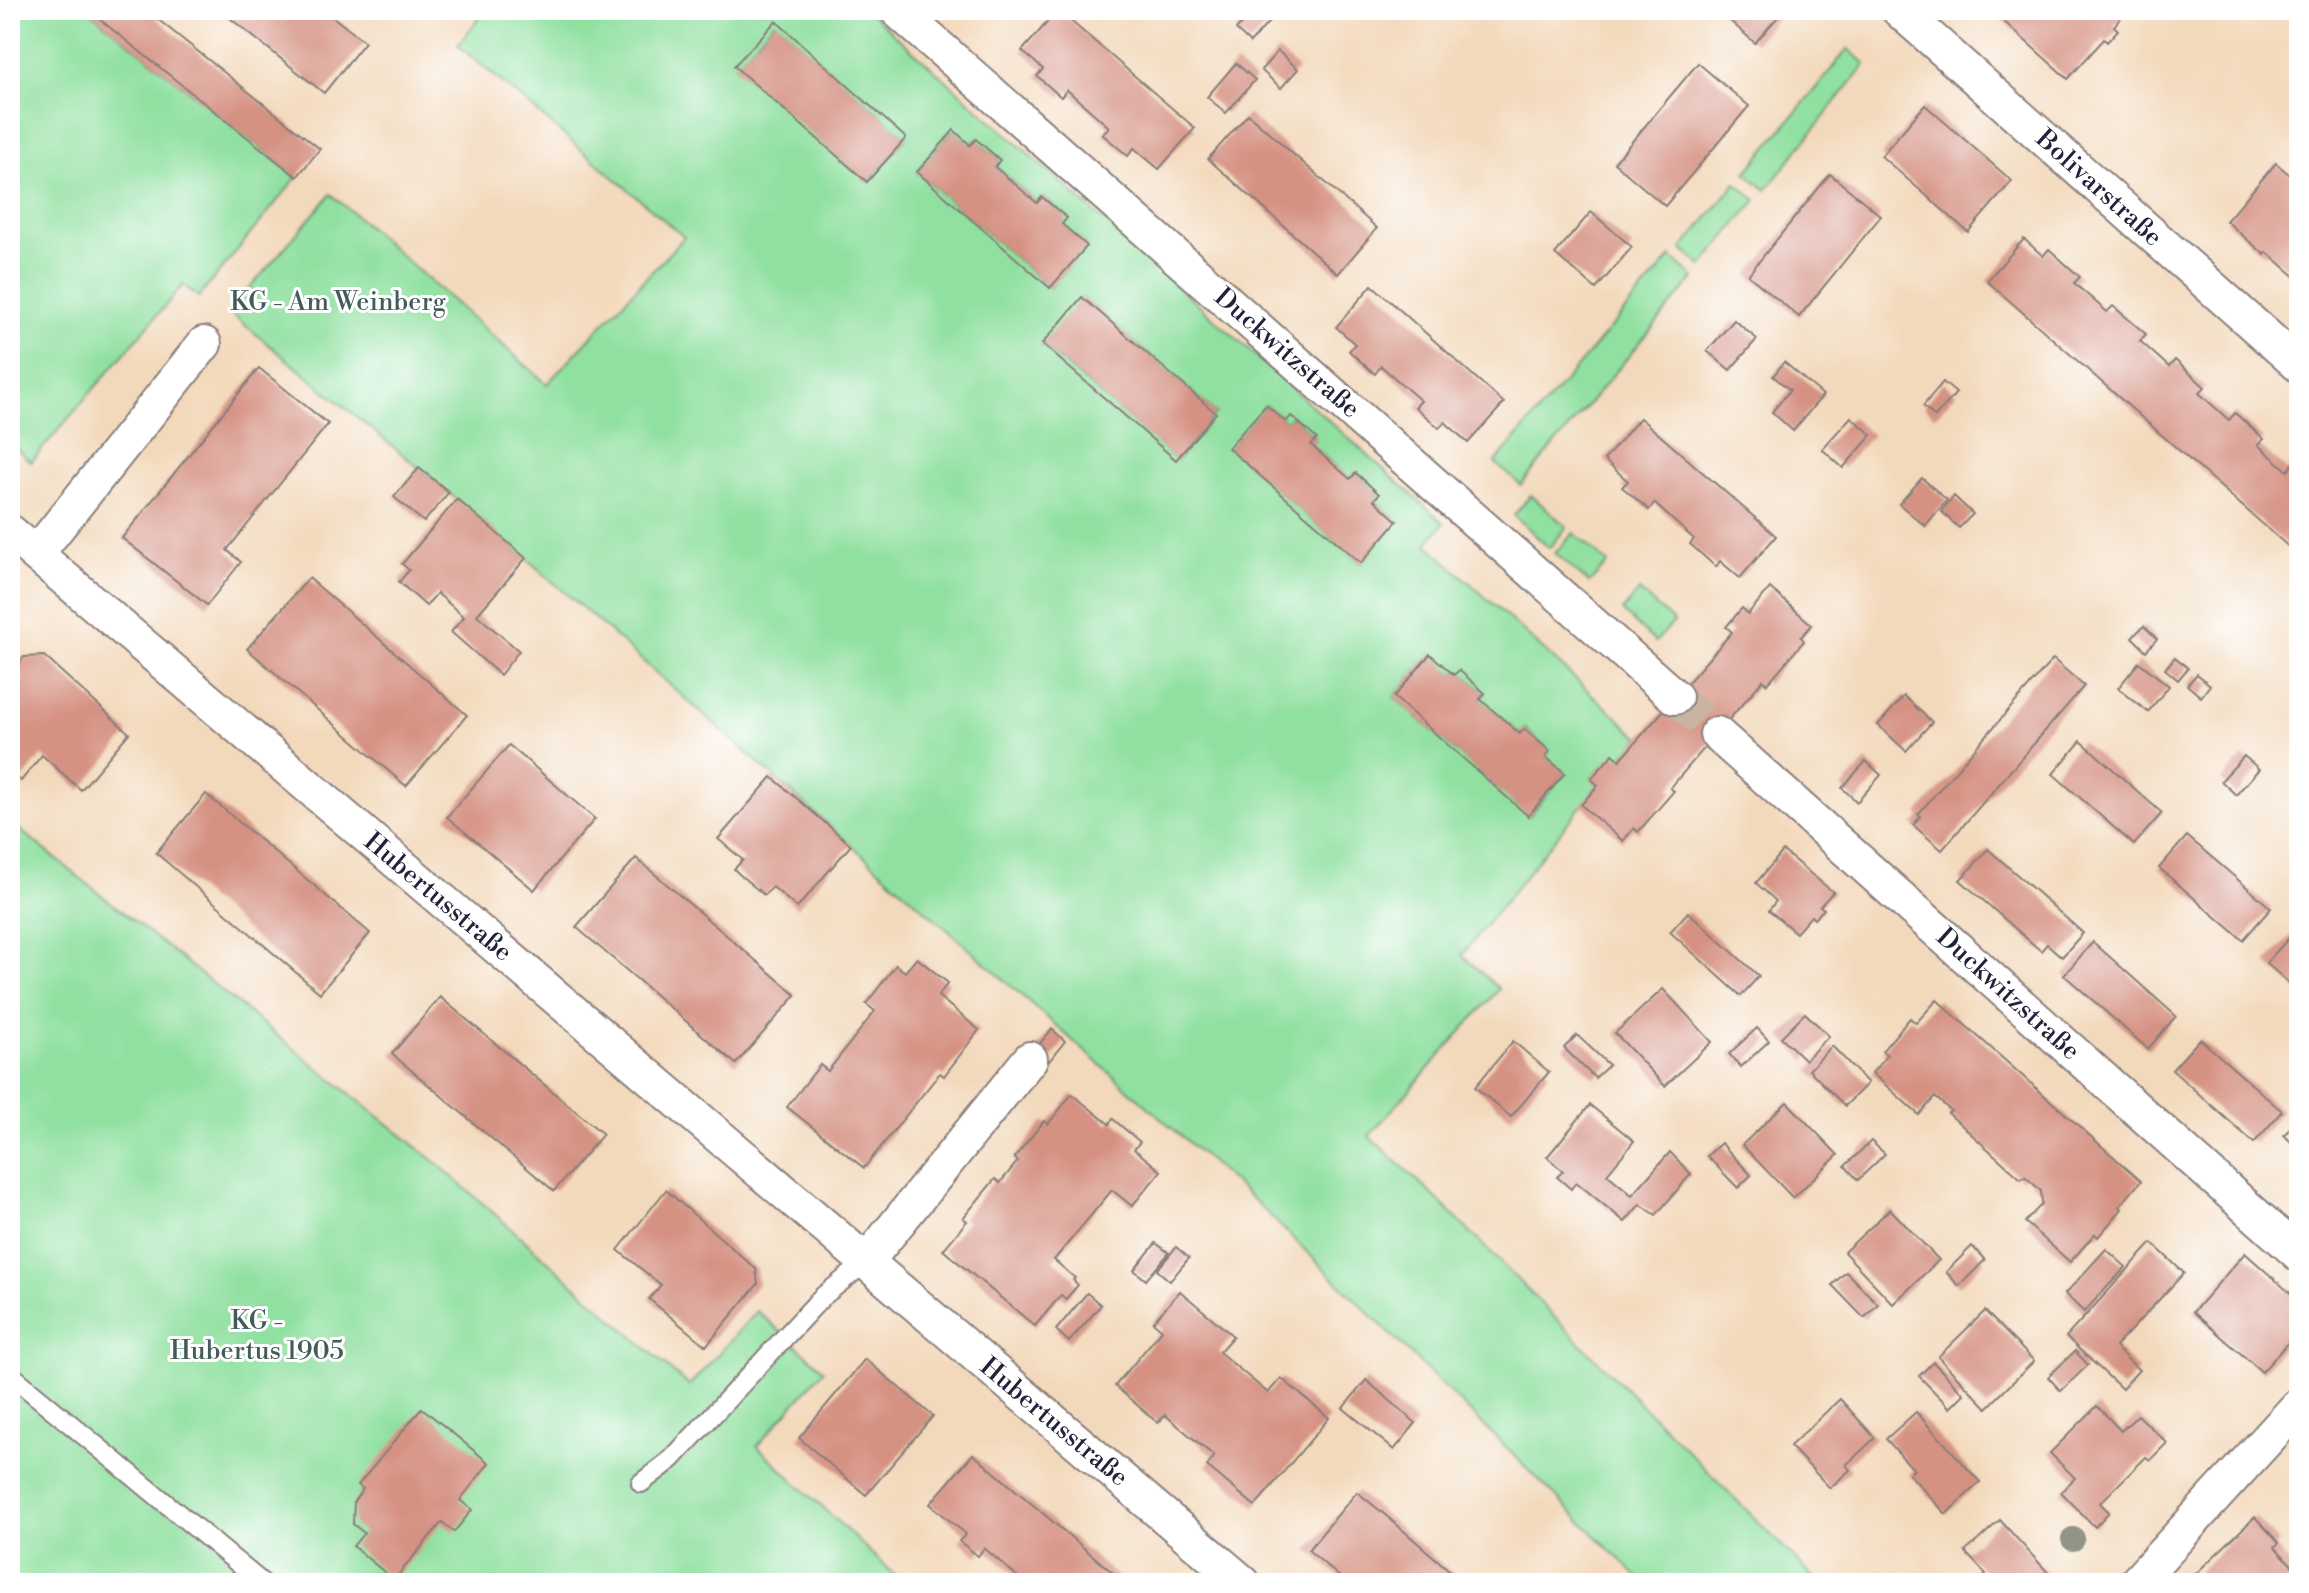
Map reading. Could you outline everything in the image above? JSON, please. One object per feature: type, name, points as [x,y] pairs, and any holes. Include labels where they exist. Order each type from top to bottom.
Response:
[{"type":"street","name":"Duckwitzstraße","points":[[897,10],[1675,697]]},
{"type":"street","name":"Bolivarstraße","points":[[1899,10],[2299,365]]},
{"type":"street","points":[[36,554],[204,344]]},
{"type":"street","name":"Hubertusstraße","points":[[10,532],[1243,1583]]},
{"type":"street","name":"Duckwitzstraße","points":[[1717,734],[2299,1254]]},
{"type":"street","points":[[866,1262],[1030,1059]]},
{"type":"street","points":[[2136,1583],[2299,1405]]},
{"type":"lane","points":[[641,1483],[672,1459],[822,1297],[866,1262]]},
{"type":"lane","points":[[10,1374],[262,1583]]},
{"type":"green space","name":"KG - Am Weinberg","points":[[10,10],[88,10],[297,177],[199,297],[183,285],[31,462],[10,443]]},
{"type":"green space","points":[[485,10],[867,10],[1444,523],[1427,544],[1640,738],[1620,760],[1613,755],[1592,778],[1598,785],[1462,955],[1499,989],[1369,1136],[1434,1196],[1819,1583],[1644,1583],[1256,1202],[526,558],[229,312],[331,194],[547,384],[684,237],[458,45]],"holes":[[[775,21],[906,138],[868,182],[735,66]],[[953,130],[970,145],[976,139],[1000,160],[995,167],[1037,203],[1043,197],[1066,218],[1062,224],[1086,246],[1050,288],[917,172]],[[1083,298],[1216,413],[1177,460],[1042,345]],[[1266,405],[1286,422],[1291,416],[1316,438],[1311,445],[1350,479],[1356,473],[1379,494],[1374,500],[1397,520],[1361,563],[1229,448]],[[1430,655],[1454,675],[1459,670],[1485,693],[1480,699],[1520,734],[1525,729],[1549,751],[1546,757],[1565,773],[1529,816],[1394,697]]]},
{"type":"green space","points":[[1848,49],[1866,64],[1766,190],[1746,173]]},
{"type":"green space","points":[[1736,183],[1756,200],[1702,266],[1682,249]]},
{"type":"green space","points":[[1671,257],[1694,278],[1521,485],[1495,463]]},
{"type":"green space","points":[[1531,495],[1567,527],[1549,548],[1514,515]]},
{"type":"green space","points":[[1574,533],[1608,563],[1589,583],[1555,553]]},
{"type":"green space","points":[[1639,591],[1674,622],[1655,642],[1622,611]]},
{"type":"green space","name":"KG - Hubertus 1905","points":[[10,822],[438,1164],[689,1386],[757,1311],[824,1370],[757,1446],[903,1583],[10,1583]]},
{"type":"building","points":[[88,10],[146,10],[320,149],[297,177]]},
{"type":"building","points":[[220,10],[324,10],[365,42],[324,93]]},
{"type":"building","points":[[1058,10],[1195,128],[1159,169],[1134,148],[1128,156],[1102,134],[1109,127],[1067,90],[1061,97],[1037,76],[1043,69],[1022,51]]},
{"type":"building","points":[[1254,10],[1270,10],[1275,15],[1250,43],[1236,30]]},
{"type":"building","points":[[1718,10],[1784,10],[1755,43]]},
{"type":"building","points":[[1991,10],[2115,10],[2122,16],[2114,26],[2118,30],[2107,42],[2104,39],[2068,79]]},
{"type":"building","points":[[776,21],[906,138],[867,182],[734,66]]},
{"type":"building","points":[[1278,51],[1298,69],[1281,88],[1261,70]]},
{"type":"building","points":[[1236,63],[1255,80],[1226,113],[1207,97]]},
{"type":"building","points":[[1698,63],[1749,106],[1665,206],[1614,163]]},
{"type":"building","points":[[1925,105],[2012,181],[1968,232],[1881,156]]},
{"type":"building","points":[[1248,114],[1377,228],[1338,274],[1208,159]]},
{"type":"building","points":[[954,130],[970,145],[976,139],[1000,160],[995,167],[1037,203],[1042,197],[1067,218],[1062,224],[1087,246],[1050,288],[917,172]]},
{"type":"building","points":[[2276,163],[2299,183],[2299,280],[2226,221]]},
{"type":"building","points":[[1830,174],[1881,216],[1799,317],[1748,275]]},
{"type":"building","points":[[1591,212],[1632,247],[1596,289],[1555,254]]},
{"type":"building","points":[[2024,239],[2043,256],[2049,249],[2080,277],[2074,283],[2107,312],[2113,306],[2146,334],[2140,341],[2169,367],[2175,360],[2205,387],[2199,393],[2229,420],[2235,413],[2264,439],[2258,445],[2288,471],[2293,464],[2299,470],[2299,556],[1987,281]]},
{"type":"building","points":[[1372,285],[1504,403],[1468,443],[1445,422],[1439,428],[1415,407],[1421,401],[1381,366],[1375,374],[1349,351],[1355,344],[1336,327]]},
{"type":"building","points":[[1082,297],[1216,413],[1176,460],[1042,344]]},
{"type":"building","points":[[1734,320],[1757,339],[1730,370],[1707,351]]},
{"type":"building","points":[[1784,362],[1823,395],[1793,431],[1772,412],[1790,390],[1773,376]]},
{"type":"building","points":[[259,368],[328,424],[227,550],[241,562],[207,605],[122,538]]},
{"type":"building","points":[[1943,382],[1956,393],[1935,417],[1923,406]]},
{"type":"building","points":[[1266,405],[1286,422],[1291,416],[1317,439],[1311,445],[1350,479],[1356,473],[1379,494],[1374,500],[1397,521],[1361,563],[1228,448]]},
{"type":"building","points":[[1851,417],[1872,435],[1843,468],[1822,449]]},
{"type":"building","points":[[1640,418],[1776,536],[1740,578],[1720,561],[1716,567],[1690,544],[1694,539],[1654,503],[1649,510],[1622,487],[1628,481],[1604,460]]},
{"type":"building","points":[[419,468],[449,492],[424,522],[394,497]]},
{"type":"building","points":[[1922,478],[1947,500],[1925,526],[1899,504]]},
{"type":"building","points":[[1954,496],[1973,514],[1959,528],[1941,511]]},
{"type":"building","points":[[457,499],[526,558],[477,615],[519,651],[500,675],[451,632],[464,617],[437,593],[426,606],[399,582],[409,570],[402,564]]},
{"type":"building","points":[[309,578],[467,715],[406,786],[247,649]]},
{"type":"building","points":[[1770,588],[1812,625],[1801,637],[1804,641],[1767,684],[1763,680],[1670,788],[1674,791],[1638,832],[1634,828],[1623,841],[1581,805],[1598,785],[1591,779],[1613,754],[1620,760],[1732,632],[1726,627],[1742,608],[1748,614]]},
{"type":"building","points":[[2144,626],[2157,639],[2146,651],[2132,637]]},
{"type":"building","points":[[1430,654],[1454,675],[1459,670],[1485,693],[1480,699],[1520,734],[1524,729],[1550,751],[1546,757],[1565,773],[1528,816],[1394,697]]},
{"type":"building","points":[[44,656],[129,733],[81,790],[42,755],[21,781],[10,772],[10,675],[24,657]]},
{"type":"building","points":[[2175,657],[2188,668],[2178,680],[2165,669]]},
{"type":"building","points":[[2053,659],[2084,686],[1942,850],[1913,825],[1921,816],[1918,814]]},
{"type":"building","points":[[2139,662],[2169,686],[2148,712],[2118,688]]},
{"type":"building","points":[[2197,674],[2210,685],[2201,697],[2187,685]]},
{"type":"building","points":[[1904,696],[1932,722],[1906,751],[1878,725]]},
{"type":"building","points":[[2081,741],[2162,813],[2134,845],[2053,774]]},
{"type":"building","points":[[509,745],[595,819],[534,890],[447,817]]},
{"type":"building","points":[[2244,756],[2259,769],[2236,795],[2221,781]]},
{"type":"building","points":[[1866,761],[1881,775],[1857,802],[1842,788]]},
{"type":"building","points":[[772,777],[851,845],[797,908],[773,887],[764,895],[739,874],[734,869],[743,860],[718,839]]},
{"type":"building","points":[[206,794],[370,933],[320,993],[156,853]]},
{"type":"building","points":[[2187,836],[2271,908],[2243,940],[2159,868]]},
{"type":"building","points":[[1988,849],[2083,933],[2062,957],[2047,944],[2041,951],[1960,880]]},
{"type":"building","points":[[1783,851],[1833,892],[1820,906],[1824,909],[1814,919],[1811,916],[1796,933],[1769,910],[1776,901],[1756,883]]},
{"type":"building","points":[[636,858],[796,995],[736,1064],[576,927]]},
{"type":"building","points":[[1688,912],[1759,976],[1741,996],[1670,932]]},
{"type":"building","points":[[2299,927],[2299,992],[2266,963]]},
{"type":"building","points":[[2093,942],[2176,1016],[2148,1049],[2064,975]]},
{"type":"building","points":[[917,958],[948,983],[938,996],[979,1030],[944,1076],[940,1073],[864,1168],[787,1107],[820,1065],[828,1071],[875,1011],[866,1004],[896,965],[905,972]]},
{"type":"building","points":[[1663,989],[1712,1042],[1665,1086],[1615,1033]]},
{"type":"building","points":[[440,997],[603,1134],[554,1191],[392,1054]]},
{"type":"building","points":[[1937,1000],[2141,1181],[2098,1237],[2095,1234],[2070,1262],[2025,1222],[2042,1204],[2041,1191],[2025,1176],[2021,1179],[1948,1113],[1951,1111],[1935,1097],[1919,1115],[1872,1073],[1887,1055],[1882,1051],[1910,1018],[1916,1023]]},
{"type":"building","points":[[1805,1013],[1829,1036],[1805,1060],[1781,1037]]},
{"type":"building","points":[[1757,1028],[1769,1041],[1741,1067],[1729,1054]]},
{"type":"building","points":[[1052,1029],[1065,1041],[1046,1065],[1032,1053]]},
{"type":"building","points":[[1577,1035],[1609,1065],[1595,1078],[1564,1048]]},
{"type":"building","points":[[2200,1039],[2282,1111],[2254,1143],[2172,1070]]},
{"type":"building","points":[[1513,1041],[1549,1072],[1511,1117],[1475,1087]]},
{"type":"building","points":[[1832,1046],[1868,1083],[1845,1106],[1809,1070]]},
{"type":"building","points":[[1072,1094],[1109,1124],[1113,1119],[1140,1142],[1134,1149],[1161,1171],[1132,1206],[1112,1190],[1054,1260],[1075,1278],[1073,1280],[1078,1285],[1066,1299],[1061,1295],[1035,1326],[943,1250],[967,1221],[963,1218],[995,1179],[1000,1183],[1018,1161],[1014,1158],[1044,1121],[1048,1124]]},
{"type":"building","points":[[1787,1102],[1838,1155],[1793,1198],[1742,1145]]},
{"type":"building","points":[[1590,1105],[1634,1141],[1607,1174],[1632,1195],[1670,1152],[1691,1174],[1656,1215],[1640,1204],[1625,1222],[1576,1182],[1571,1189],[1557,1177],[1563,1171],[1547,1157]]},
{"type":"building","points":[[2299,1118],[2299,1150],[2284,1135]]},
{"type":"building","points":[[1871,1141],[1885,1154],[1858,1180],[1845,1166]]},
{"type":"building","points":[[1721,1143],[1751,1175],[1738,1188],[1707,1156]]},
{"type":"building","points":[[666,1190],[756,1269],[758,1284],[706,1346],[649,1299],[661,1285],[618,1250]]},
{"type":"building","points":[[1890,1209],[1939,1260],[1893,1304],[1844,1252]]},
{"type":"building","points":[[1156,1243],[1169,1253],[1146,1280],[1134,1270]]},
{"type":"building","points":[[2152,1243],[2184,1273],[2115,1347],[2139,1370],[2122,1389],[2066,1337]]},
{"type":"building","points":[[1972,1246],[1985,1260],[1959,1286],[1946,1272]]},
{"type":"building","points":[[1176,1247],[1189,1258],[1170,1281],[1157,1270]]},
{"type":"building","points":[[2106,1249],[2126,1267],[2084,1312],[2065,1294]]},
{"type":"building","points":[[2245,1253],[2290,1293],[2292,1291],[2299,1297],[2299,1333],[2262,1372],[2193,1312]]},
{"type":"building","points":[[1846,1272],[1878,1304],[1864,1318],[1832,1285]]},
{"type":"building","points":[[1180,1291],[1233,1336],[1219,1352],[1268,1393],[1281,1378],[1329,1418],[1255,1506],[1207,1466],[1214,1456],[1165,1415],[1158,1423],[1115,1386],[1162,1330],[1153,1322]]},
{"type":"building","points":[[1087,1293],[1101,1305],[1069,1342],[1056,1330]]},
{"type":"building","points":[[1985,1311],[2034,1361],[1987,1408],[1938,1357]]},
{"type":"building","points":[[2075,1351],[2088,1365],[2061,1391],[2048,1377]]},
{"type":"building","points":[[865,1359],[933,1416],[866,1495],[799,1438]]},
{"type":"building","points":[[1933,1362],[1964,1394],[1950,1408],[1919,1376]]},
{"type":"building","points":[[1366,1380],[1416,1423],[1394,1450],[1343,1408]]},
{"type":"building","points":[[1840,1399],[1875,1438],[1846,1465],[1850,1470],[1830,1488],[1790,1446]]},
{"type":"building","points":[[2097,1406],[2121,1431],[2138,1415],[2167,1443],[2150,1460],[2146,1457],[2100,1503],[2109,1512],[2095,1527],[2061,1492],[2075,1478],[2050,1453]]},
{"type":"building","points":[[422,1408],[489,1463],[460,1500],[472,1510],[454,1532],[442,1522],[394,1580],[353,1546],[364,1533],[353,1524],[354,1501],[363,1489],[358,1485]]},
{"type":"building","points":[[1916,1412],[1980,1482],[1946,1514],[1909,1474],[1914,1470],[1886,1439]]},
{"type":"building","points":[[973,1454],[1125,1583],[1025,1583],[984,1548],[978,1556],[959,1541],[966,1534],[930,1504]]},
{"type":"building","points":[[1357,1492],[1464,1583],[1347,1583],[1308,1550]]},
{"type":"building","points":[[2255,1517],[2279,1543],[2275,1547],[2298,1572],[2285,1583],[2186,1583]]},
{"type":"building","points":[[2000,1520],[2052,1577],[2045,1583],[1988,1583],[1983,1578],[1986,1574],[1965,1552]]},
{"type":"tunnel","points":[[1675,697],[1717,734]]}]
